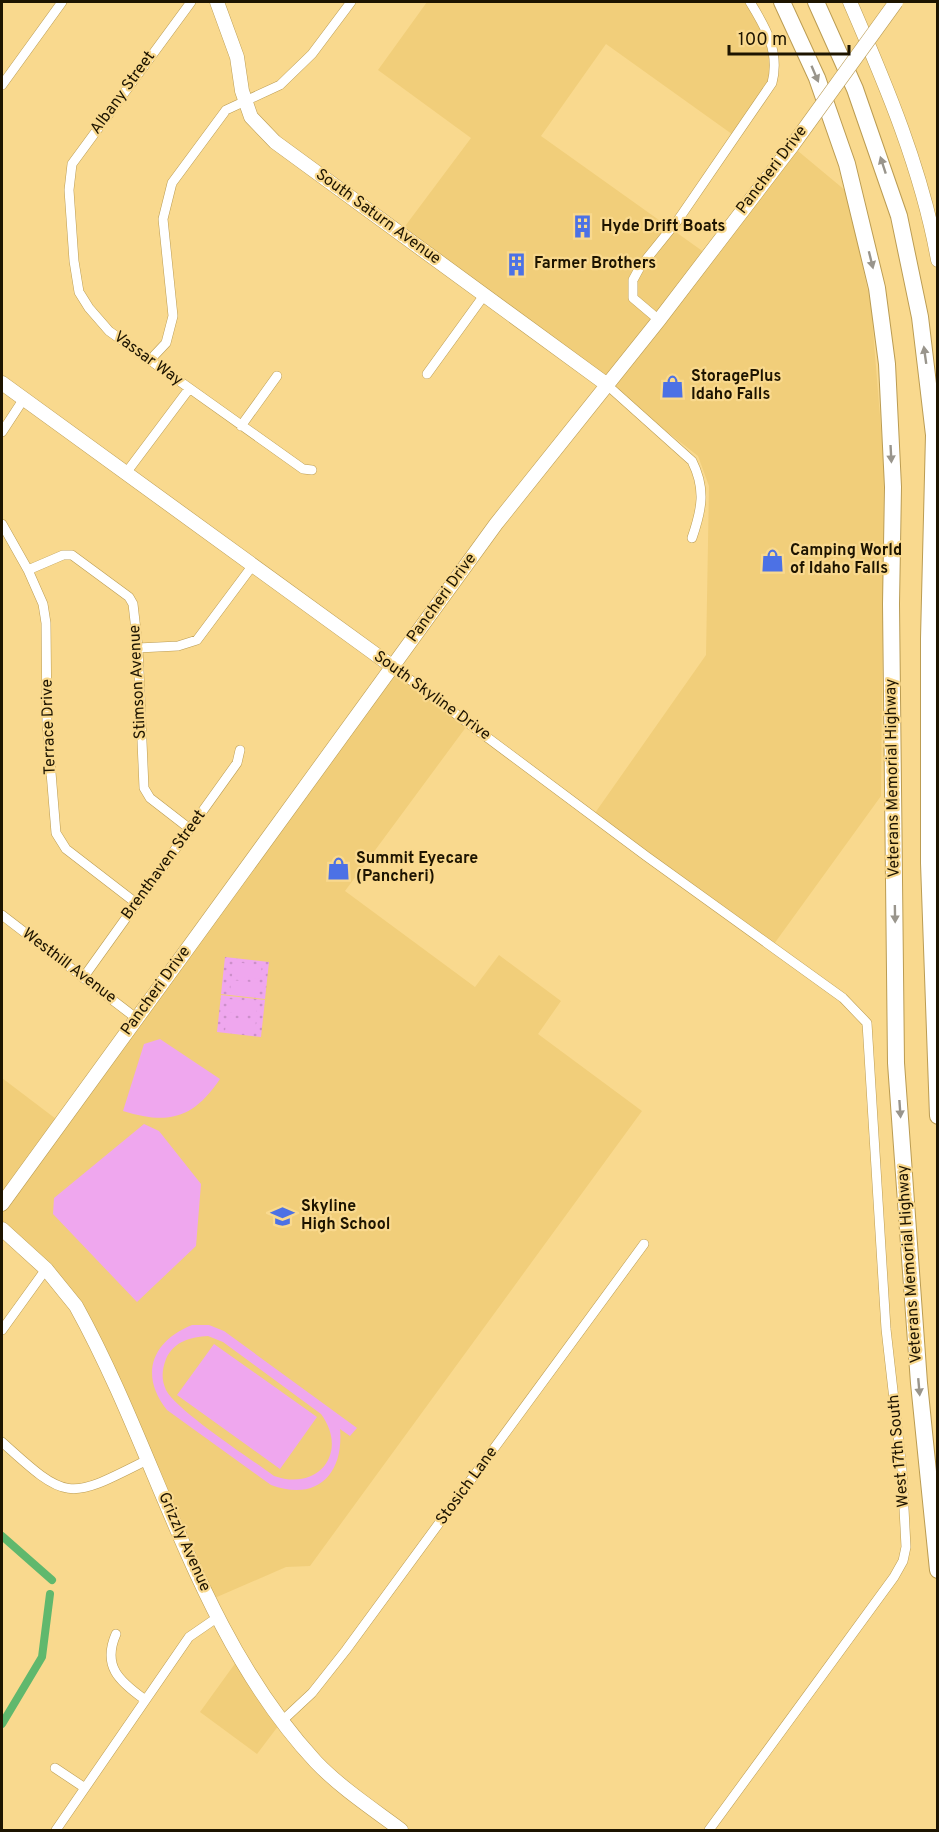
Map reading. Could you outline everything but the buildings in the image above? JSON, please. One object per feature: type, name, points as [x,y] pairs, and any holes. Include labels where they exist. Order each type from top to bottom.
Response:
[{"type":"highway","name":"Veterans Memorial Highway","points":[[782,2],[817,78],[847,164],[877,288],[887,364],[893,487],[891,604],[897,1064],[919,1383],[938,1570]]},
{"type":"highway","points":[[816,2],[855,89],[899,216],[920,317],[928,378],[934,435],[928,639],[929,863],[938,1116]]},
{"type":"street","points":[[2,84],[62,2]]},
{"type":"street","name":"Albany Street","points":[[69,190],[72,164],[191,2]]},
{"type":"street","name":"South Saturn Avenue","points":[[217,2],[237,57],[245,101],[251,117],[275,142],[606,384]]},
{"type":"street","points":[[150,360],[166,343],[173,316],[164,245],[166,201],[172,183],[226,110],[280,85],[312,54],[351,2]]},
{"type":"street","points":[[659,320],[633,298],[633,280],[640,267],[678,220],[772,83],[776,67],[774,50],[750,2]]},
{"type":"street","points":[[850,2],[888,90],[906,139],[938,260]]},
{"type":"street","name":"Pancheri Drive","points":[[2,1204],[496,524],[659,320],[792,146],[896,2]]},
{"type":"street","name":"Vassar Way","points":[[69,190],[79,292],[109,331],[303,470],[312,470]]},
{"type":"street","points":[[427,374],[484,294]]},
{"type":"street","points":[[241,426],[277,376]]},
{"type":"street","name":"South Skyline Drive","points":[[2,383],[393,667],[858,1012]]},
{"type":"street","points":[[606,384],[692,461],[699,476],[703,494],[701,510],[692,538]]},
{"type":"street","points":[[126,472],[189,389]]},
{"type":"street","points":[[2,432],[23,400]]},
{"type":"street","name":"Terrace Drive","points":[[2,524],[28,570],[43,604],[46,623],[47,723],[53,825],[66,849],[136,903]]},
{"type":"street","name":"Stimson Avenue","points":[[28,570],[63,555],[72,555],[129,597],[133,604],[138,648],[144,788],[150,798],[190,829]]},
{"type":"street","points":[[138,648],[178,646],[197,640],[253,565]]},
{"type":"street","name":"Brenthaven Street","points":[[83,978],[237,763],[240,750]]},
{"type":"street","name":"Westhill Avenue","points":[[2,915],[136,1018]]},
{"type":"street","name":"West 17th South","points":[[709,1830],[894,1577],[906,1547],[902,1470],[886,1329],[870,1041],[867,1023],[858,1012]]},
{"type":"street","name":"Grizzly Avenue","points":[[2,1229],[46,1269],[76,1306],[218,1617],[251,1678],[282,1721],[324,1769],[401,1830]]},
{"type":"street","name":"Stosich Lane","points":[[282,1721],[312,1693],[346,1650],[644,1244]]},
{"type":"street","points":[[2,1330],[46,1269]]},
{"type":"street","points":[[2,1442],[49,1482],[61,1489],[72,1490],[105,1481],[147,1460]]},
{"type":"street","points":[[56,1830],[144,1699],[189,1637],[218,1617]]},
{"type":"street","points":[[116,1634],[110,1648],[114,1668],[124,1685],[144,1699]]},
{"type":"street","points":[[55,1768],[86,1788]]},
{"type":"shaded area","points":[[427,2],[749,2],[776,67],[736,137],[606,44],[541,136],[708,255],[792,146],[846,191],[871,305],[884,466],[881,796],[774,944],[595,813],[706,655],[709,486],[698,456],[606,384],[400,233],[471,138],[378,70]]},
{"type":"shaded area","name":"Skyline High School","points":[[393,667],[469,723],[345,891],[475,987],[499,955],[561,1001],[538,1034],[642,1111],[310,1566],[286,1567],[210,1600],[85,1323],[2,1229],[2,1078],[60,1122]]},
{"type":"shaded area","points":[[225,957],[269,962],[265,999],[221,994]]},
{"type":"shaded area","points":[[233,962],[262,965],[260,979],[232,976]]},
{"type":"shaded area","points":[[231,980],[260,983],[258,997],[230,994]]},
{"type":"shaded area","points":[[221,995],[265,1000],[261,1037],[217,1032]]},
{"type":"shaded area","points":[[229,999],[258,1002],[256,1015],[228,1012]]},
{"type":"shaded area","points":[[227,1017],[256,1021],[254,1034],[225,1031]]},
{"type":"shaded area","points":[[160,1039],[220,1079],[200,1103],[178,1115],[153,1118],[123,1111],[144,1044]]},
{"type":"shaded area","points":[[144,1124],[159,1131],[201,1184],[196,1246],[137,1302],[53,1214],[54,1198]]},
{"type":"shaded area","points":[[192,1325],[209,1325],[224,1331],[357,1428],[350,1436],[340,1429],[337,1460],[324,1481],[314,1487],[301,1490],[271,1485],[167,1410],[158,1397],[153,1384],[152,1372],[159,1350],[178,1332]],"holes":[[[208,1336],[223,1342],[321,1414],[329,1428],[332,1442],[330,1455],[325,1465],[316,1473],[304,1478],[290,1479],[274,1476],[199,1422],[184,1410],[166,1390],[163,1382],[166,1359],[178,1344],[189,1339]]]},
{"type":"shaded area","points":[[214,1344],[317,1417],[280,1469],[177,1395]]},
{"type":"shaded area","points":[[239,1658],[282,1721],[257,1754],[200,1712]]},
{"type":"waterway","points":[[2,1536],[52,1580]]},
{"type":"waterway","points":[[2,1724],[42,1657],[50,1594]]},
{"type":"place","name":"Hyde Drift Boats","points":[[583,227]]},
{"type":"place","name":"Farmer Brothers","points":[[516,264]]},
{"type":"place","name":"StoragePlus Idaho Falls","points":[[673,386]]},
{"type":"place","name":"Camping World of Idaho Falls","points":[[772,560]]},
{"type":"place","name":"Summit Eyecare (Pancheri)","points":[[338,868]]},
{"type":"place","name":"Skyline High School","points":[[283,1216]]}]
